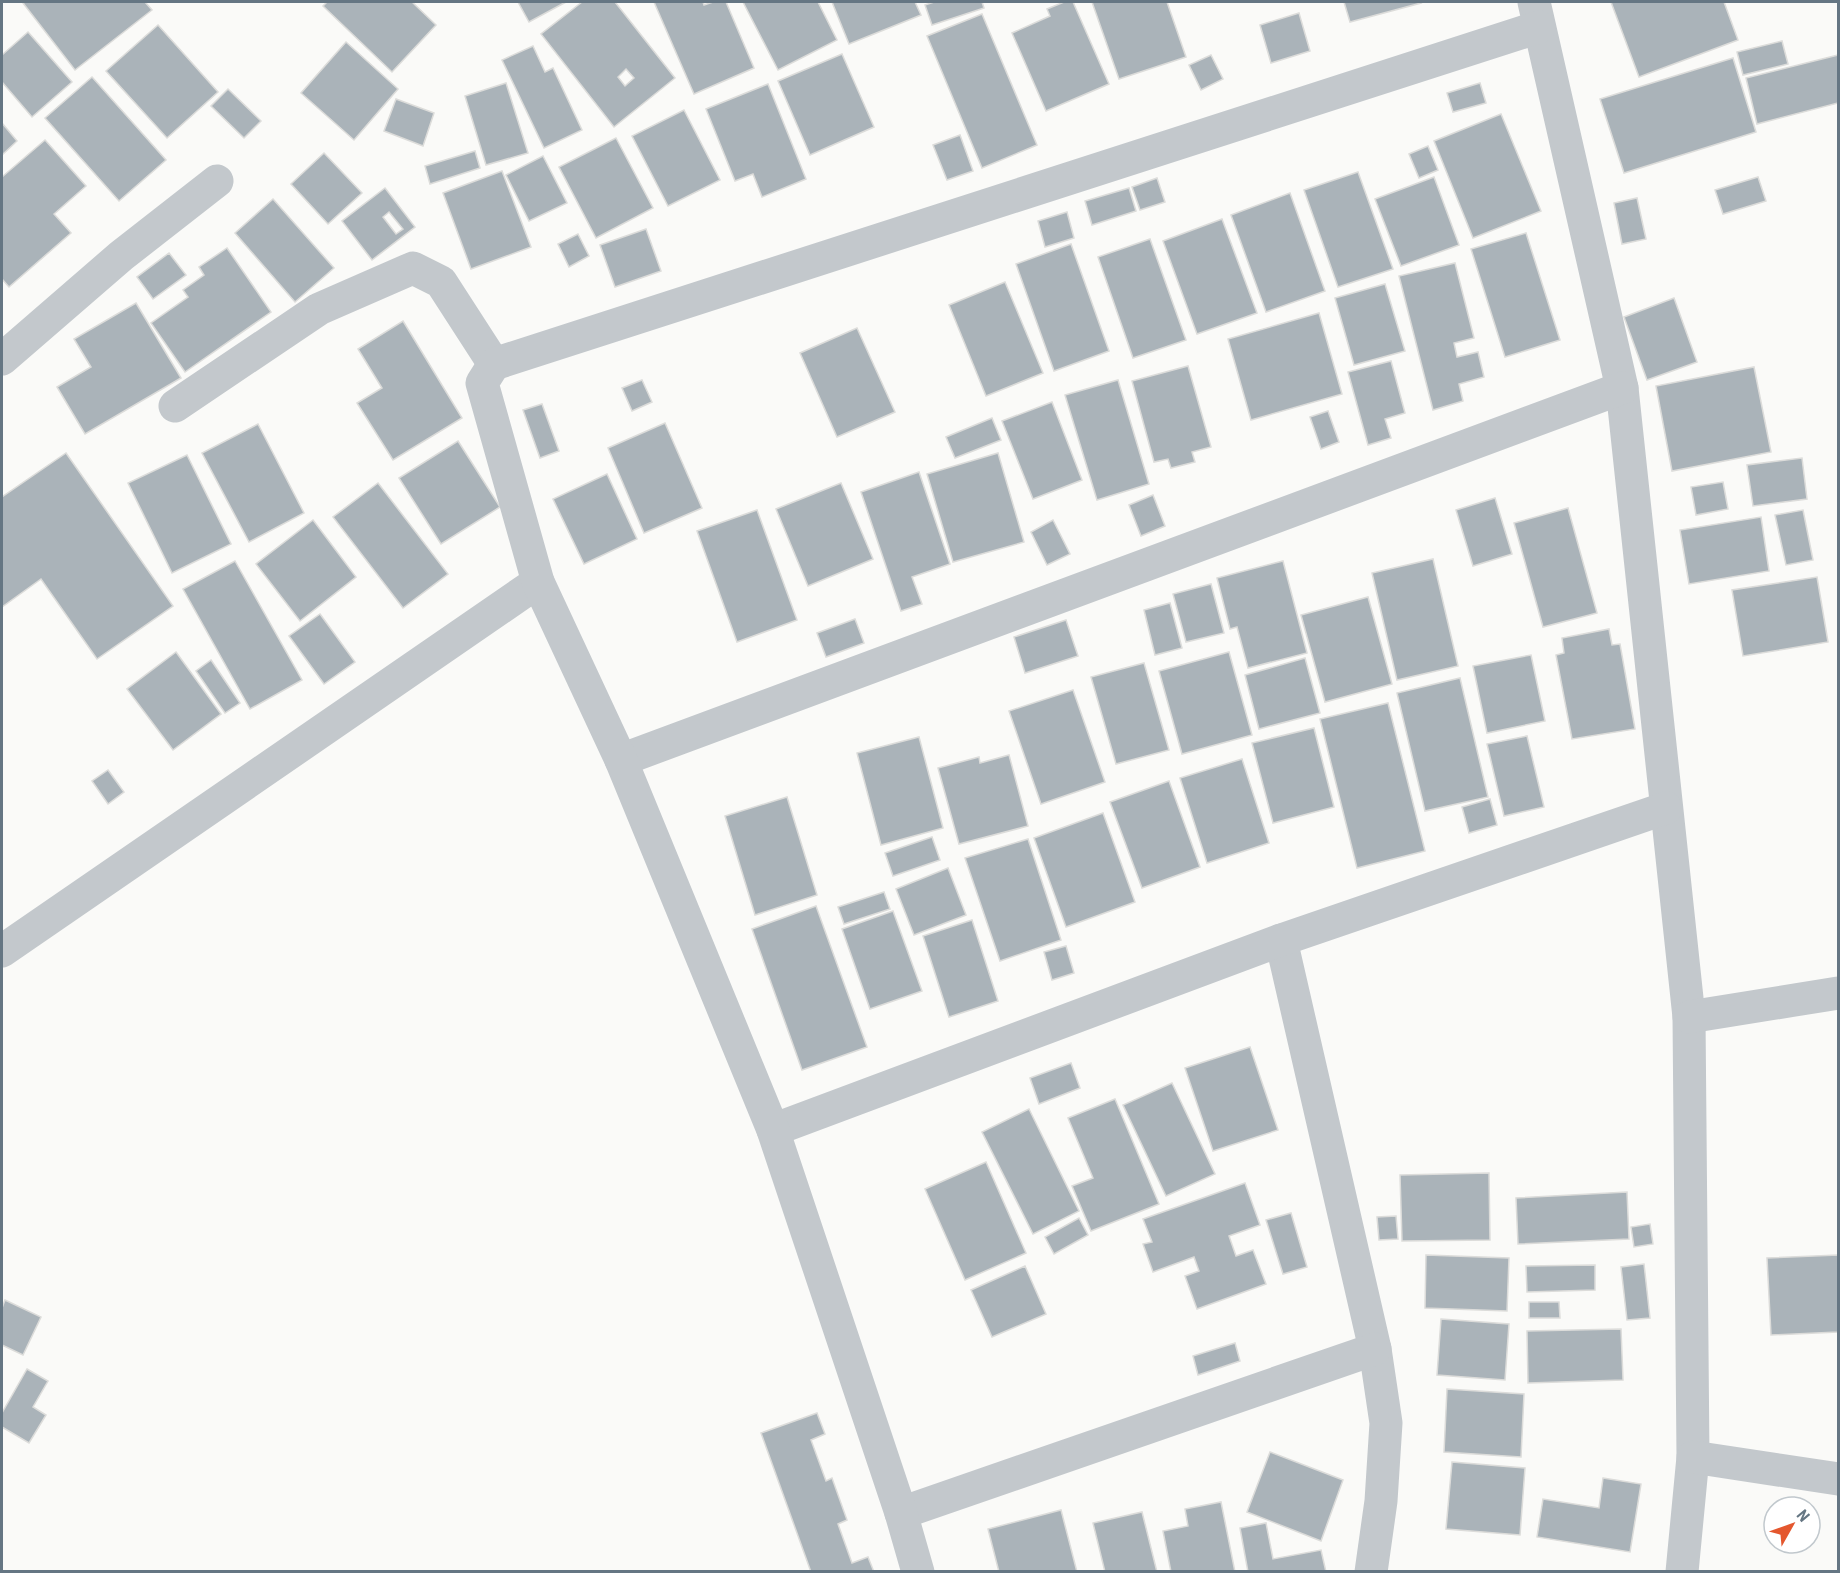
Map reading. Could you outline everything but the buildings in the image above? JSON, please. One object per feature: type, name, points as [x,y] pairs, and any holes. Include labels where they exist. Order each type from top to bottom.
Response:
[{"type":"street","points":[[918,1572],[901,1513],[773,1130],[621,760],[538,582],[482,383],[494,364],[1536,14],[1622,388],[1689,1017],[1693,1457],[1682,1572]]},
{"type":"street","points":[[2,359],[121,256],[217,181]]},
{"type":"street","points":[[175,406],[319,309],[413,268],[441,282],[494,364]]},
{"type":"street","points":[[621,760],[1622,388]]},
{"type":"street","points":[[2,951],[538,582]]},
{"type":"street","points":[[773,1130],[1281,940],[1666,808]]},
{"type":"street","points":[[1281,940],[1375,1349],[1386,1423],[1381,1501],[1371,1572]]},
{"type":"street","points":[[1689,1017],[1839,993]]},
{"type":"street","points":[[901,1513],[1375,1349]]},
{"type":"street","points":[[1693,1457],[1839,1479]]}]
